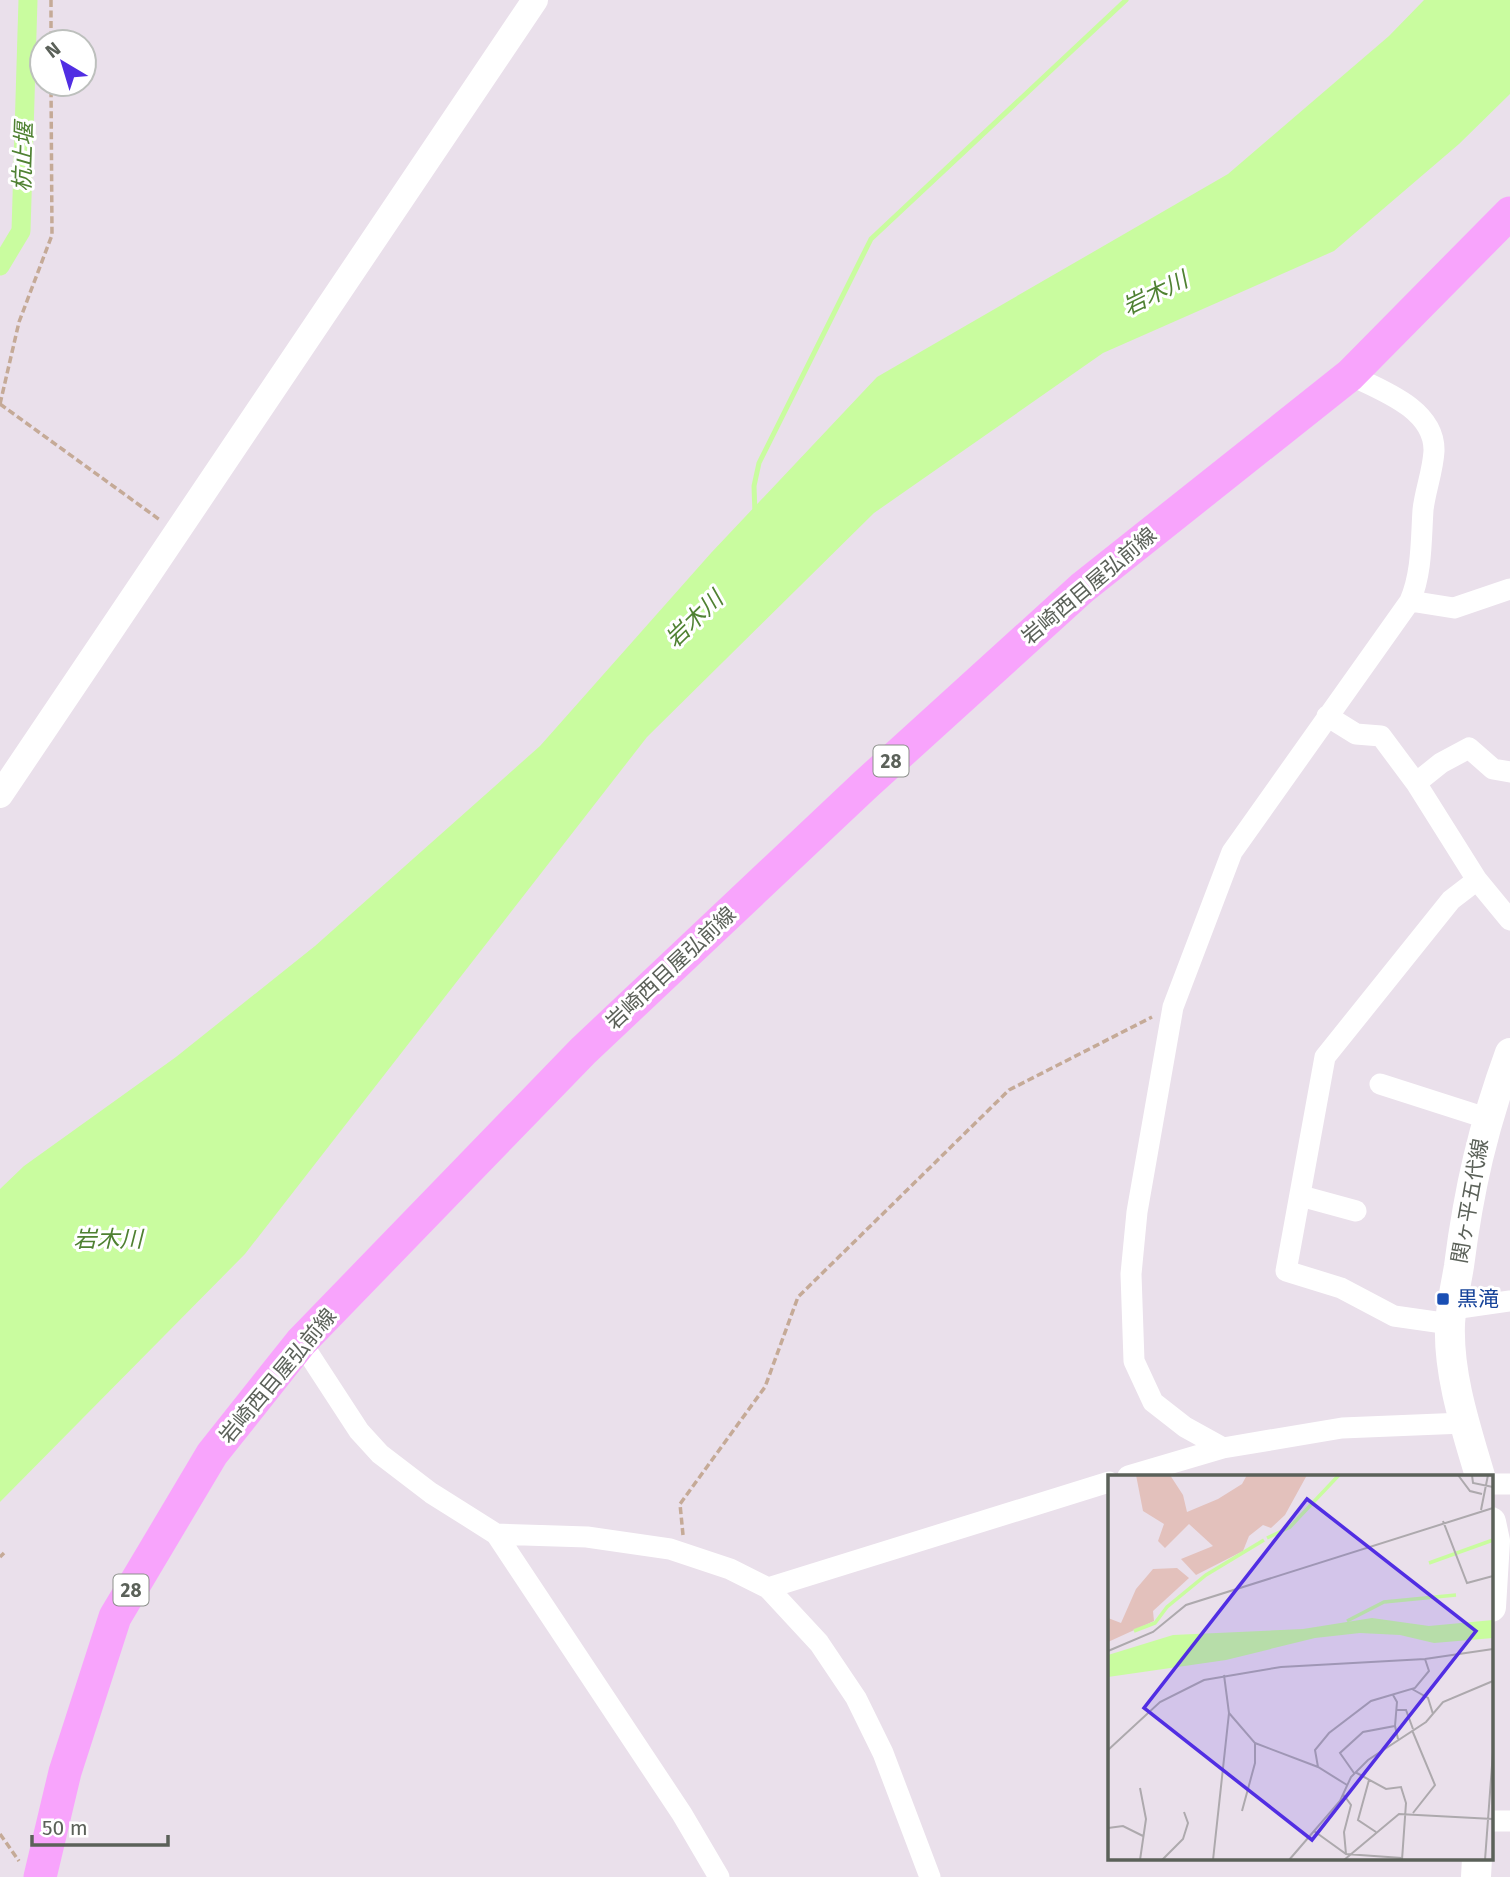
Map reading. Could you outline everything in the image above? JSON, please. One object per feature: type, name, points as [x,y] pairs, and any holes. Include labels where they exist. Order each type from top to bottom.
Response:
[{"type":"main road","name":"岩崎西目屋弘前線","points":[[32,1872],[115,1617],[212,1454],[301,1342],[583,1051],[865,785],[1082,587],[1350,375],[1510,213]]},
{"type":"main road","name":"関ヶ平五代線","points":[[1480,1475],[1464,1423],[1453,1360],[1452,1316],[1469,1189],[1486,1118],[1510,1053]]},
{"type":"main road","points":[[1492,1528],[1492,1585]]},
{"type":"street","points":[[0,794],[536,0]]},
{"type":"street","points":[[1223,1448],[1185,1427],[1153,1402],[1133,1361],[1131,1274],[1136,1224],[1173,1007],[1232,852],[1410,601],[1418,583],[1424,499],[1434,450],[1428,428],[1400,399],[1350,375]]},
{"type":"street","points":[[1410,601],[1454,608],[1510,589]]},
{"type":"street","points":[[1327,716],[1356,734],[1381,736],[1416,783],[1477,880],[1510,920]]},
{"type":"street","points":[[1416,783],[1441,763],[1469,748],[1493,769],[1510,772]]},
{"type":"street","points":[[1477,880],[1451,900],[1325,1057],[1286,1271],[1341,1288],[1394,1316],[1452,1316],[1510,1301]]},
{"type":"street","points":[[1380,1084],[1486,1118]]},
{"type":"street","points":[[1301,1196],[1356,1211]]},
{"type":"street","points":[[301,1342],[359,1431],[380,1454],[432,1493],[496,1534],[682,1814],[719,1877]]},
{"type":"street","points":[[1131,1475],[1223,1448],[1342,1428],[1464,1423]]},
{"type":"street","points":[[768,1588],[1108,1482]]},
{"type":"street","points":[[1492,1484],[1510,1484]]},
{"type":"street","points":[[496,1534],[587,1537],[670,1549],[730,1569],[768,1588],[819,1643],[856,1698],[883,1753],[930,1877]]},
{"type":"street","points":[[1492,1821],[1510,1821]]},
{"type":"path","points":[[51,0],[51,28]]},
{"type":"path","points":[[51,98],[52,235],[19,322],[0,404],[176,531]]},
{"type":"path","points":[[685,1555],[680,1504],[765,1387],[798,1297],[1009,1090],[1173,1007]]},
{"type":"path","points":[[0,1834],[32,1872]]},
{"type":"water","name":"岩木川","points":[[1424,0],[1510,0],[1510,94],[1459,144],[1334,251],[1103,353],[874,513],[647,737],[245,1254],[0,1502],[0,1189],[24,1166],[176,1057],[315,946],[540,746],[711,553],[877,377],[1228,174],[1389,36]]},
{"type":"waterway","name":"杭止堰","points":[[0,266],[21,231],[28,0]]},
{"type":"waterway","points":[[755,514],[754,486],[759,463],[871,239],[1126,0]]},
{"type":"place","name":"黒滝","points":[[1443,1299]]}]
